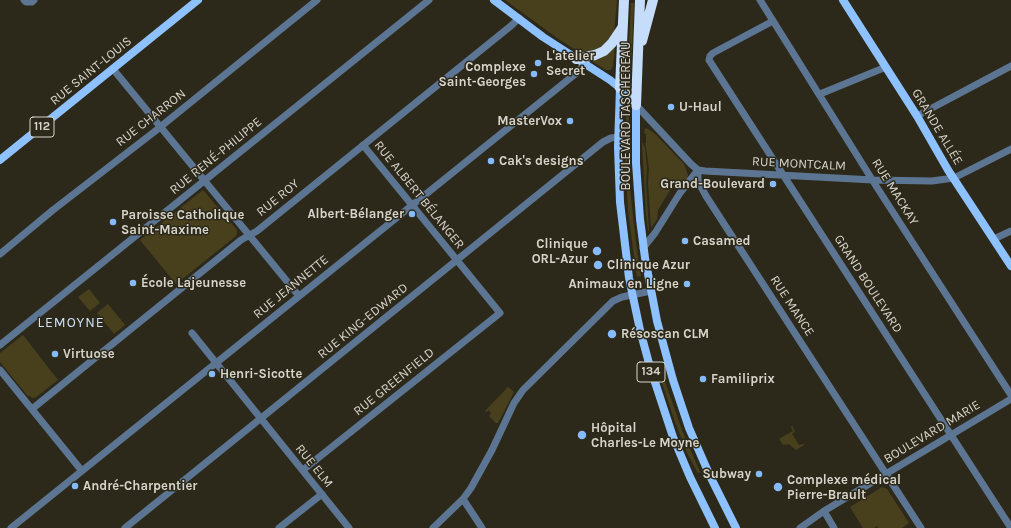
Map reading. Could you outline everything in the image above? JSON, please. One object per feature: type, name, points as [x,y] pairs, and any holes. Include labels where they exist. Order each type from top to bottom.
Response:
[{"type":"highway","name":"BOULEVARD TASCHEREAU","points":[[620,88],[624,0]]},
{"type":"highway","name":"BOULEVARD TASCHEREAU","points":[[636,105],[640,0]]},
{"type":"highway","points":[[639,52],[653,0]]},
{"type":"highway","points":[[580,61],[604,51],[612,43],[622,28]]},
{"type":"main road","name":"RUE SAINT-LOUIS","points":[[0,160],[198,0]]},
{"type":"main road","points":[[494,0],[580,61],[610,80],[636,105]]},
{"type":"main road","name":"GRANDE ALLÉE","points":[[843,0],[917,116],[954,178],[1011,266]]},
{"type":"main road","name":"BOULEVARD TASCHEREAU","points":[[620,88],[618,175],[622,222],[632,295],[646,353],[668,423],[686,469],[715,528]]},
{"type":"main road","name":"BOULEVARD TASCHEREAU","points":[[636,105],[637,176],[643,248],[665,352],[683,411],[703,460],[736,528]]},
{"type":"street","points":[[24,0],[26,2],[32,2],[34,0]]},
{"type":"street","name":"RUE CHARRON","points":[[0,254],[52,210],[160,127],[317,0]]},
{"type":"street","name":"RUE RENÉ-PHILIPPE","points":[[0,346],[428,0]]},
{"type":"street","name":"RUE MACKAY","points":[[760,0],[1011,395]]},
{"type":"street","name":"RUE ROY","points":[[32,409],[241,240],[257,231],[512,25],[518,18]]},
{"type":"street","name":"GRAND BOULEVARD","points":[[773,21],[713,53],[709,60],[1011,528]]},
{"type":"street","name":"RUE JEANNETTE","points":[[11,528],[578,72],[580,61]]},
{"type":"street","points":[[917,116],[1011,66]]},
{"type":"street","points":[[820,94],[886,67]]},
{"type":"street","points":[[113,69],[299,296]]},
{"type":"street","points":[[636,105],[698,170],[643,248]]},
{"type":"street","name":"RUE KING-EDWARD","points":[[125,528],[603,142],[611,138],[618,137]]},
{"type":"street","name":"RUE ALBERT BÉLANGER","points":[[363,145],[500,313]]},
{"type":"street","name":"RUE MONTCALM","points":[[698,170],[708,172],[873,180],[932,181],[954,178],[1011,149]]},
{"type":"street","name":"RUE MANCE","points":[[698,170],[698,181],[704,192],[921,528]]},
{"type":"street","points":[[994,239],[1011,231]]},
{"type":"street","points":[[433,528],[463,499],[478,477],[520,393],[611,302],[617,299],[651,291]]},
{"type":"street","name":"RUE GREENFIELD","points":[[303,470],[500,313]]},
{"type":"street","name":"RUE ELM","points":[[192,333],[349,528]]},
{"type":"street","points":[[0,370],[82,471]]},
{"type":"street","name":"BOULEVARD MARIE","points":[[800,528],[824,511],[950,434],[1011,399]]},
{"type":"street","points":[[280,528],[322,494]]},
{"type":"street","points":[[463,499],[482,528]]},
{"type":"street","points":[[824,511],[834,528]]},
{"type":"shaded area","points":[[505,0],[617,0],[614,33],[602,49],[586,53],[579,52]]},
{"type":"shaded area","points":[[631,3],[634,3],[631,72],[628,72],[628,67]]},
{"type":"shaded area","points":[[615,46],[613,66],[611,70],[606,70],[590,60]]},
{"type":"shaded area","points":[[626,115],[629,115],[630,189],[641,277],[638,276],[637,278],[628,211],[625,156]]},
{"type":"shaded area","points":[[645,128],[655,134],[684,164],[688,175],[687,179],[680,186],[670,190],[658,210],[657,219],[651,228],[648,182],[649,169],[645,143],[646,134],[644,133]]},
{"type":"shaded area","points":[[642,142],[645,148],[647,169],[646,182],[649,231],[646,214]]},
{"type":"shaded area","points":[[203,190],[237,230],[237,233],[236,236],[176,284],[140,240]]},
{"type":"shaded area","points":[[89,289],[100,303],[90,311],[78,297]]},
{"type":"shaded area","points":[[108,304],[125,325],[114,334],[97,313]]},
{"type":"shaded area","points":[[23,335],[58,380],[33,398],[27,395],[0,362],[0,353]]},
{"type":"shaded area","points":[[662,373],[682,430],[700,472],[698,473],[687,453],[675,422],[659,374]]},
{"type":"shaded area","points":[[508,387],[514,392],[498,423],[496,423],[489,416],[491,414],[489,410],[486,412],[485,411]]},
{"type":"shaded area","points":[[792,426],[795,431],[792,434],[799,445],[804,445],[796,450],[789,444],[783,445],[779,439],[793,431]]},
{"type":"shaded area","points":[[882,487],[887,489],[909,523],[902,528],[878,528],[877,526],[874,528],[863,528],[850,507]]},
{"type":"place","name":"L'atelier Secret","points":[[538,63]]},
{"type":"place","name":"Complexe Saint-Georges","points":[[534,74]]},
{"type":"place","name":"U-Haul","points":[[671,107]]},
{"type":"place","name":"MasterVox","points":[[570,121]]},
{"type":"place","name":"Cak's designs","points":[[491,161]]},
{"type":"place","name":"Grand-Boulevard","points":[[773,184]]},
{"type":"place","name":"Albert-Bélanger","points":[[412,214]]},
{"type":"place","name":"Paroisse Catholique Saint-Maxime","points":[[113,222]]},
{"type":"place","name":"Casamed","points":[[685,241]]},
{"type":"place","name":"Clinique ORL-Azur","points":[[597,251]]},
{"type":"place","name":"Clinique Azur","points":[[598,265]]},
{"type":"place","name":"École Lajeunesse","points":[[133,283]]},
{"type":"place","name":"Animaux en Ligne","points":[[687,284]]},
{"type":"place","name":"Résoscan CLM","points":[[612,334]]},
{"type":"place","name":"Virtuose","points":[[55,354]]},
{"type":"place","name":"Henri-Sicotte","points":[[212,374]]},
{"type":"place","name":"Familiprix","points":[[703,379]]},
{"type":"place","name":"Hôpital Charles-Le Moyne","points":[[582,435]]},
{"type":"place","name":"Subway","points":[[759,474]]},
{"type":"place","name":"André-Charpentier","points":[[75,486]]},
{"type":"place","name":"Complexe médical Pierre-Brault","points":[[778,487]]},
{"type":"district","name":"LEMOYNE","points":[[71,323]]}]
